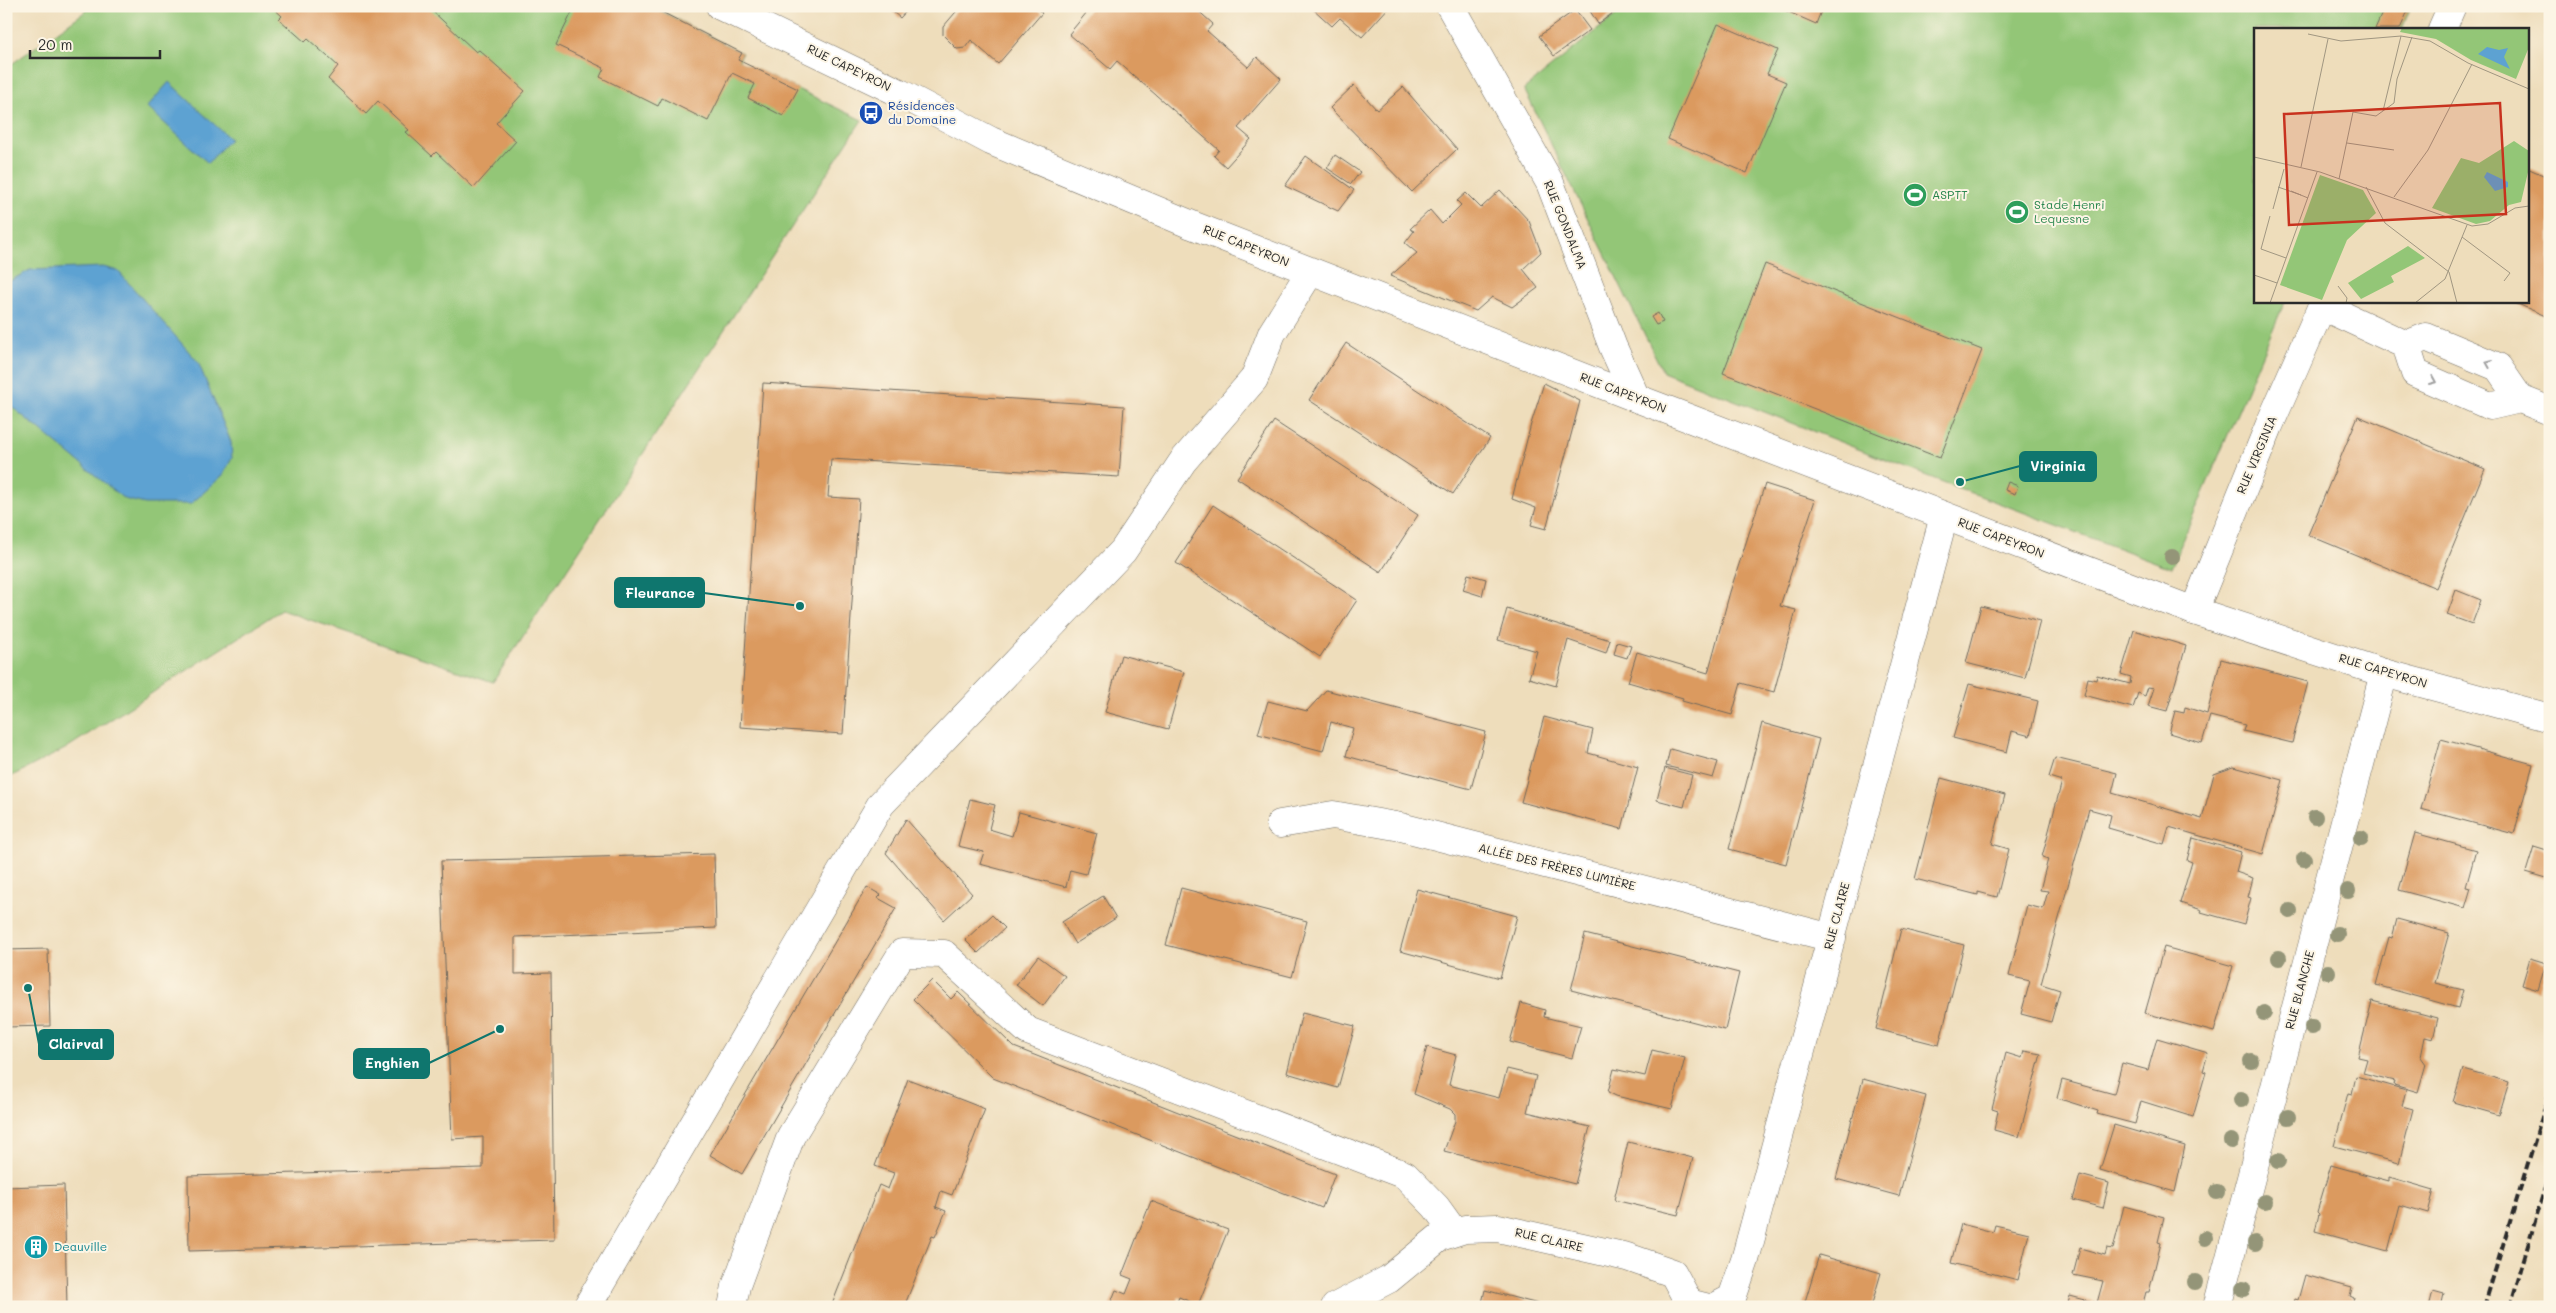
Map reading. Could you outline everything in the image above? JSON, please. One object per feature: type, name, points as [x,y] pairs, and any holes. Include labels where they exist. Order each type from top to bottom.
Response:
[{"type":"street","name":"RUE CAPEYRON","points":[[720,6],[900,93],[990,141],[1310,272],[2194,611],[2384,673],[2550,718]]},
{"type":"street","name":"RUE GONDALMA","points":[[1450,6],[1550,183],[1613,347],[1636,398]]},
{"type":"street","points":[[2442,28],[2452,6]]},
{"type":"street","points":[[587,1307],[881,804],[1123,550],[1183,461],[1254,379],[1272,333],[1310,272]]},
{"type":"street","points":[[2323,304],[2406,345],[2415,373],[2490,406],[2520,399]]},
{"type":"street","name":"RUE VIRGINIA","points":[[2194,611],[2266,435],[2323,304]]},
{"type":"street","points":[[2406,345],[2426,337],[2498,367],[2520,399],[2550,411]]},
{"type":"street","name":"RUE CLAIRE","points":[[1716,1307],[1732,1298],[1746,1260],[1944,516]]},
{"type":"street","name":"RUE BLANCHE","points":[[2217,1307],[2384,673]]},
{"type":"street","name":"ALLÉE DES FRÈRES LUMIÈRE","points":[[1280,824],[1333,815],[1401,826],[1832,938]]},
{"type":"street","points":[[732,1307],[736,1286],[791,1136],[902,954],[944,954],[1028,1031],[1405,1176],[1436,1207],[1454,1232]]},
{"type":"street","name":"RUE CLAIRE","points":[[1335,1307],[1388,1279],[1440,1236],[1465,1229],[1498,1228],[1628,1257],[1673,1273],[1689,1303],[1705,1307]]},
{"type":"street","name":"RUE CLAIRE","points":[[1367,1307],[1388,1279]]},
{"type":"green space","points":[[93,6],[651,6],[742,53],[739,61],[862,120],[493,682],[281,610],[65,749],[6,779],[6,68]]},
{"type":"green space","name":"ASPTT","points":[[1627,6],[2411,6],[2402,28],[2254,28],[2254,302],[2285,302],[2171,568],[1919,473],[1663,372],[1524,89]]},
{"type":"water","points":[[169,82],[230,139],[208,163],[147,107]]},
{"type":"water","points":[[103,267],[118,271],[198,362],[231,442],[232,458],[223,475],[191,504],[145,504],[124,499],[6,402],[6,283],[30,270]]},
{"type":"building","points":[[271,6],[427,6],[476,52],[479,50],[525,91],[496,123],[516,141],[474,188],[436,152],[432,156],[406,132],[409,130],[378,101],[366,114],[328,79],[338,66],[308,39],[305,42],[279,19],[282,16]]},
{"type":"building","points":[[575,6],[650,6],[742,53],[738,60],[798,89],[783,116],[748,98],[755,84],[732,73],[708,121],[662,98],[658,106],[600,77],[604,68],[556,45]]},
{"type":"building","points":[[886,6],[911,6],[900,18]]},
{"type":"building","points":[[961,6],[1034,6],[1042,13],[998,64],[971,40],[965,48],[957,49],[943,35],[943,27]]},
{"type":"building","points":[[1092,6],[1135,6],[1140,10],[1143,6],[1193,6],[1213,24],[1207,31],[1248,67],[1257,57],[1281,79],[1238,128],[1251,139],[1226,167],[1214,156],[1219,150],[1117,61],[1110,69],[1069,34]]},
{"type":"building","points":[[1310,6],[1390,6],[1362,37],[1340,18],[1332,26]]},
{"type":"building","points":[[1587,6],[1623,6],[1598,24]]},
{"type":"building","points":[[1775,6],[1823,6],[1816,24]]},
{"type":"building","points":[[2385,6],[2410,6],[2400,28],[2375,28]]},
{"type":"building","points":[[1575,10],[1590,30],[1554,56],[1539,36]]},
{"type":"building","points":[[1718,24],[1778,50],[1767,74],[1786,82],[1747,173],[1668,139]]},
{"type":"building","points":[[1354,85],[1377,110],[1403,87],[1457,149],[1412,192],[1330,108]]},
{"type":"building","points":[[1335,155],[1360,172],[1351,184],[1327,168]]},
{"type":"building","points":[[1306,156],[1354,190],[1338,211],[1285,186]]},
{"type":"building","points":[[2528,168],[2550,178],[2550,318],[2513,302],[2528,302]]},
{"type":"building","points":[[1500,190],[1529,221],[1541,252],[1523,269],[1538,288],[1512,307],[1492,297],[1476,311],[1390,276],[1417,253],[1405,243],[1414,231],[1410,229],[1430,210],[1442,224],[1461,205],[1457,201],[1466,193],[1481,208]]},
{"type":"building","points":[[1765,264],[1982,350],[1940,458],[1723,373]]},
{"type":"building","points":[[1658,313],[1663,322],[1656,325],[1651,317]]},
{"type":"building","points":[[1346,343],[1490,438],[1453,494],[1309,400]]},
{"type":"building","points":[[763,383],[1124,406],[1119,477],[831,459],[828,497],[859,499],[843,734],[740,727]]},
{"type":"building","points":[[1544,383],[1580,401],[1546,529],[1531,525],[1536,508],[1512,499],[1531,424]]},
{"type":"building","points":[[2358,416],[2485,469],[2436,588],[2308,535]]},
{"type":"building","points":[[1274,421],[1418,515],[1381,572],[1237,478]]},
{"type":"building","points":[[2008,482],[2018,486],[2015,494],[2005,490]]},
{"type":"building","points":[[1765,484],[1815,500],[1780,606],[1796,610],[1774,692],[1741,683],[1732,715],[1682,701],[1683,698],[1628,682],[1637,652],[1708,673],[1730,592]]},
{"type":"building","points":[[1213,505],[1357,600],[1320,657],[1176,563]]},
{"type":"building","points":[[1468,574],[1486,579],[1482,596],[1463,590]]},
{"type":"building","points":[[2456,590],[2481,600],[2472,624],[2447,615]]},
{"type":"building","points":[[1981,606],[2040,621],[2025,678],[1966,663]]},
{"type":"building","points":[[1507,609],[1610,640],[1606,653],[1568,640],[1556,686],[1529,678],[1537,651],[1498,640]]},
{"type":"building","points":[[2134,630],[2186,646],[2167,711],[2148,706],[2154,688],[2148,687],[2145,696],[2138,693],[2133,708],[2084,695],[2088,678],[2096,680],[2097,675],[2130,684],[2131,677],[2121,674]]},
{"type":"building","points":[[1617,642],[1631,646],[1627,658],[1614,654]]},
{"type":"building","points":[[1121,655],[1184,672],[1168,729],[1105,712]]},
{"type":"building","points":[[2221,659],[2308,682],[2292,743],[2243,731],[2245,725],[2210,716],[2202,743],[2169,733],[2175,711],[2184,713],[2185,707],[2207,714]]},
{"type":"building","points":[[1969,684],[2038,701],[2030,736],[2012,731],[2007,752],[1953,738]]},
{"type":"building","points":[[1326,690],[1486,732],[1471,789],[1346,756],[1353,728],[1331,722],[1323,751],[1258,734],[1268,701],[1307,711]]},
{"type":"building","points":[[1544,717],[1593,730],[1588,753],[1638,767],[1622,829],[1521,802]]},
{"type":"building","points":[[1762,723],[1819,739],[1786,864],[1729,849]]},
{"type":"building","points":[[2441,739],[2533,764],[2514,834],[2421,809]]},
{"type":"building","points":[[1670,749],[1718,762],[1713,778],[1666,766]]},
{"type":"building","points":[[2055,758],[2117,773],[2112,793],[2202,819],[2214,774],[2234,767],[2283,780],[2263,854],[2169,827],[2164,844],[2108,828],[2111,815],[2089,809],[2041,984],[2060,990],[2051,1022],[2021,1014],[2030,981],[2009,976],[2027,905],[2043,909],[2048,891],[2040,890],[2048,859],[2042,857],[2062,781],[2049,777]]},
{"type":"building","points":[[1665,768],[1692,775],[1684,807],[1657,800]]},
{"type":"building","points":[[1941,778],[2005,795],[1992,844],[2009,849],[1997,897],[1978,892],[1978,895],[1915,879]]},
{"type":"building","points":[[970,799],[995,805],[989,829],[1012,836],[1019,812],[1097,833],[1086,874],[1070,870],[1066,887],[980,864],[984,852],[958,846]]},
{"type":"building","points":[[906,819],[972,894],[944,920],[886,853]]},
{"type":"building","points":[[2415,833],[2476,850],[2466,887],[2471,888],[2465,908],[2399,890]]},
{"type":"building","points":[[2193,838],[2241,852],[2236,872],[2253,878],[2248,897],[2251,898],[2244,924],[2201,912],[2202,910],[2180,903],[2192,862],[2187,860]]},
{"type":"building","points":[[2534,846],[2550,851],[2550,879],[2526,872]]},
{"type":"building","points":[[714,854],[716,928],[515,937],[515,974],[551,973],[554,1240],[189,1251],[188,1176],[483,1168],[483,1137],[452,1139],[441,861]]},
{"type":"building","points":[[867,887],[881,895],[878,898],[896,908],[742,1174],[710,1155]]},
{"type":"building","points":[[1181,888],[1307,921],[1292,977],[1166,945]]},
{"type":"building","points":[[1417,889],[1517,916],[1500,978],[1400,951]]},
{"type":"building","points":[[1103,896],[1116,918],[1075,944],[1062,922]]},
{"type":"building","points":[[992,915],[1005,928],[978,953],[965,940]]},
{"type":"building","points":[[2397,919],[2449,933],[2435,983],[2463,990],[2458,1008],[2376,985],[2389,937],[2392,938]]},
{"type":"building","points":[[1901,929],[1964,945],[1939,1045],[1876,1029]]},
{"type":"building","points":[[1585,934],[1739,973],[1725,1030],[1571,990]]},
{"type":"building","points":[[2164,947],[2233,966],[2214,1032],[2145,1013]]},
{"type":"building","points":[[48,949],[50,1026],[6,1027],[6,950]]},
{"type":"building","points":[[1038,956],[1065,976],[1043,1006],[1016,985]]},
{"type":"building","points":[[2530,958],[2546,963],[2538,990],[2522,985]]},
{"type":"building","points":[[932,980],[951,999],[958,992],[1014,1047],[1335,1174],[1322,1208],[993,1078],[913,999]]},
{"type":"building","points":[[2372,1001],[2438,1018],[2433,1039],[2425,1037],[2421,1057],[2426,1064],[2418,1092],[2394,1085],[2395,1081],[2363,1073],[2367,1059],[2358,1057]]},
{"type":"building","points":[[1521,1003],[1545,1010],[1544,1017],[1581,1026],[1572,1058],[1510,1042]]},
{"type":"building","points":[[1302,1013],[1355,1026],[1338,1088],[1287,1073]]},
{"type":"building","points":[[2157,1038],[2208,1053],[2203,1071],[2206,1072],[2193,1117],[2141,1101],[2135,1124],[2097,1114],[2098,1111],[2057,1098],[2062,1080],[2114,1094],[2122,1063],[2148,1070]]},
{"type":"building","points":[[1427,1047],[1456,1055],[1449,1085],[1499,1098],[1507,1069],[1536,1076],[1527,1112],[1590,1127],[1575,1184],[1444,1151],[1455,1121],[1455,1114],[1450,1109],[1414,1094]]},
{"type":"building","points":[[1652,1050],[1685,1058],[1672,1109],[1616,1096],[1608,1092],[1614,1069],[1645,1076]]},
{"type":"building","points":[[2024,1051],[2041,1054],[2019,1137],[1994,1130],[1998,1111],[1992,1109],[2006,1053],[2022,1058]]},
{"type":"building","points":[[2463,1069],[2509,1082],[2499,1115],[2453,1102]]},
{"type":"building","points":[[2356,1076],[2406,1090],[2402,1106],[2413,1109],[2399,1163],[2334,1146],[2348,1093],[2352,1094]]},
{"type":"building","points":[[908,1079],[985,1109],[952,1195],[941,1191],[936,1207],[946,1211],[935,1237],[932,1236],[904,1307],[831,1307],[879,1185],[888,1189],[894,1173],[875,1166]]},
{"type":"building","points":[[1863,1079],[1926,1096],[1899,1196],[1836,1179]]},
{"type":"building","points":[[2114,1125],[2185,1146],[2175,1192],[2100,1170]]},
{"type":"building","points":[[1628,1142],[1693,1158],[1678,1215],[1614,1200]]},
{"type":"building","points":[[2331,1165],[2389,1181],[2389,1177],[2434,1190],[2428,1213],[2400,1205],[2388,1251],[2315,1231],[2319,1214],[2317,1212]]},
{"type":"building","points":[[2080,1175],[2109,1183],[2103,1208],[2073,1200]]},
{"type":"building","name":"Deauville","points":[[64,1185],[67,1307],[6,1307],[6,1187]]},
{"type":"building","points":[[1151,1201],[1228,1230],[1198,1305],[1179,1297],[1175,1307],[1109,1307],[1116,1290],[1126,1294],[1132,1279],[1122,1275]]},
{"type":"building","points":[[2124,1206],[2164,1217],[2158,1242],[2161,1243],[2149,1292],[2146,1292],[2142,1307],[2067,1307],[2070,1296],[2097,1303],[2103,1281],[2073,1275],[2080,1248],[2105,1255],[2107,1248],[2113,1249]]},
{"type":"building","points":[[1961,1224],[1993,1232],[1995,1225],[2029,1233],[2018,1280],[1951,1263]]},
{"type":"building","points":[[1819,1255],[1881,1273],[1871,1307],[1810,1307],[1804,1305]]},
{"type":"building","points":[[2305,1275],[2352,1288],[2350,1296],[2354,1298],[2352,1307],[2293,1307],[2295,1299],[2298,1300]]},
{"type":"building","points":[[1485,1290],[1546,1306],[1546,1307],[1481,1307]]},
{"type":"building","points":[[2433,1291],[2444,1294],[2441,1307],[2429,1307]]},
{"type":"railway","points":[[2484,1307],[2550,1091]]},
{"type":"railway","points":[[2510,1307],[2550,1170]]},
{"type":"place","name":"Résidences du Domaine","points":[[871,113]]},
{"type":"place","name":"ASPTT","points":[[1915,195]]},
{"type":"place","name":"Stade Henri Lequesne","points":[[2017,212]]},
{"type":"place","name":"Virginia","points":[[1960,482]]},
{"type":"place","name":"Fleurance","points":[[800,606]]},
{"type":"place","name":"Clairval","points":[[28,988]]},
{"type":"place","name":"Enghien","points":[[500,1029]]},
{"type":"place","name":"Deauville","points":[[36,1247]]}]
